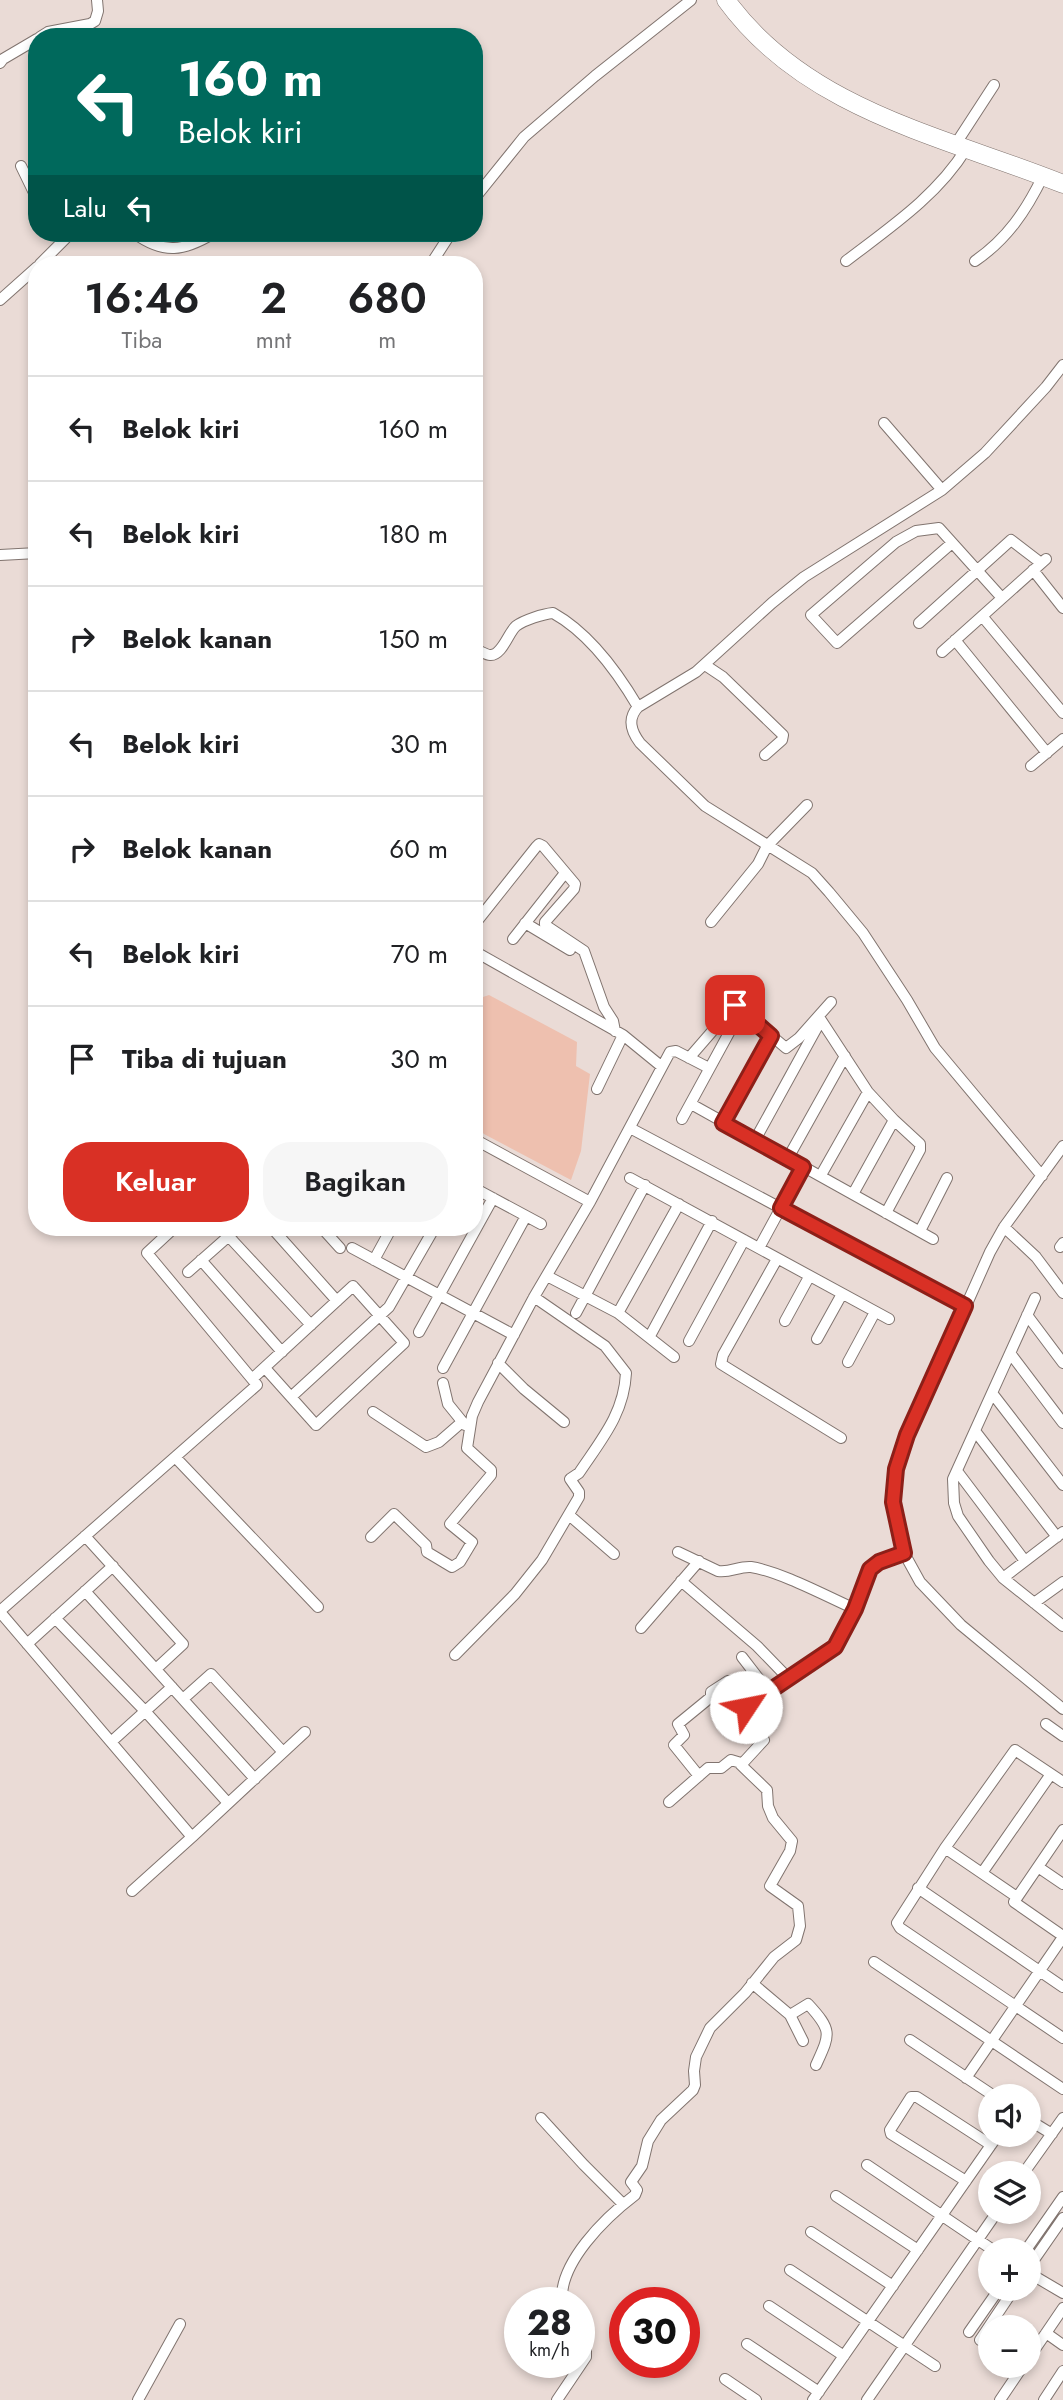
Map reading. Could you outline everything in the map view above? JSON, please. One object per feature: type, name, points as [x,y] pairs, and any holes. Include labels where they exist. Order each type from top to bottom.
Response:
[{"type":"main road","points":[[726,0],[768,47],[812,80],[886,119],[1063,184]]},
{"type":"street","points":[[69,28],[90,24],[95,20],[97,0]]},
{"type":"street","points":[[483,188],[524,137],[691,0]]},
{"type":"street","points":[[0,63],[28,45]]},
{"type":"street","points":[[846,261],[948,176],[994,85]]},
{"type":"street","points":[[21,166],[28,180]]},
{"type":"street","points":[[975,261],[992,249],[1014,227],[1043,176]]},
{"type":"street","points":[[47,256],[60,242]]},
{"type":"street","points":[[149,242],[185,248],[197,242]]},
{"type":"street","points":[[0,300],[28,275]]},
{"type":"street","points":[[1042,1176],[935,1048],[863,933],[838,902],[811,873],[705,806],[640,743],[630,724],[633,712],[638,707],[685,681],[795,584],[942,490],[985,453],[1063,365]]},
{"type":"street","points":[[884,423],[942,490]]},
{"type":"street","points":[[952,543],[836,643],[811,615],[896,542],[916,531],[939,527],[1002,598]]},
{"type":"street","points":[[919,623],[1011,540],[1040,564],[1063,608]]},
{"type":"street","points":[[0,555],[28,553]]},
{"type":"street","points":[[942,652],[1040,564]]},
{"type":"street","points":[[483,652],[494,654],[513,628],[521,623],[553,613],[583,637],[605,660],[638,707]]},
{"type":"street","points":[[982,616],[1063,713]]},
{"type":"street","points":[[955,640],[1047,753]]},
{"type":"street","points":[[705,665],[723,677],[783,735],[782,740],[765,755]]},
{"type":"street","points":[[1031,766],[1063,739]]},
{"type":"street","points":[[711,922],[752,872],[767,846],[807,805]]},
{"type":"street","points":[[483,914],[537,845],[544,846],[575,883],[575,888],[546,920],[545,925],[584,951],[604,1007],[619,1033],[597,1089]]},
{"type":"street","points":[[513,939],[565,873]]},
{"type":"street","points":[[525,923],[587,961]]},
{"type":"street","points":[[483,956],[619,1033],[661,1066]]},
{"type":"street","points":[[755,1140],[831,1002]]},
{"type":"street","points":[[689,1058],[735,1005],[782,1046],[789,1047],[820,1019]]},
{"type":"street","points":[[682,1119],[741,1009]]},
{"type":"street","points":[[820,1019],[868,1091],[894,1120],[919,1142],[921,1148],[886,1213]]},
{"type":"street","points":[[723,1123],[771,1036]]},
{"type":"street","points":[[371,1537],[394,1514],[426,1545],[427,1552],[452,1567],[460,1562],[472,1542],[450,1524],[491,1475],[491,1470],[467,1448],[466,1426],[478,1402],[671,1051],[709,1068]]},
{"type":"street","points":[[788,1158],[845,1056]]},
{"type":"street","points":[[821,1175],[868,1091]]},
{"type":"street","points":[[691,1104],[933,1239]]},
{"type":"street","points":[[853,1194],[894,1120]]},
{"type":"street","points":[[630,1128],[965,1306]]},
{"type":"street","points":[[483,1144],[590,1202]]},
{"type":"street","points":[[1063,1146],[1008,1230],[990,1252],[907,1435],[896,1469],[893,1502],[904,1553],[920,1581],[961,1625],[1063,1709]]},
{"type":"street","points":[[760,1248],[803,1167]]},
{"type":"street","points":[[630,1178],[889,1319]]},
{"type":"street","points":[[920,1231],[947,1178]]},
{"type":"street","points":[[576,1312],[645,1185]]},
{"type":"street","points":[[483,1193],[541,1224]]},
{"type":"street","points":[[483,1216],[493,1198]]},
{"type":"street","points":[[618,1313],[679,1204]]},
{"type":"street","points":[[443,1368],[526,1216]]},
{"type":"street","points":[[650,1336],[712,1221]]},
{"type":"street","points":[[1008,1230],[1023,1243],[1063,1293]]},
{"type":"street","points":[[165,1236],[147,1253],[257,1385],[0,1611],[192,1837]]},
{"type":"street","points":[[188,1272],[229,1236],[311,1325]]},
{"type":"street","points":[[279,1236],[337,1301]]},
{"type":"street","points":[[329,1236],[340,1248]]},
{"type":"street","points":[[374,1260],[386,1236]]},
{"type":"street","points":[[291,1397],[389,1307],[430,1236]]},
{"type":"street","points":[[419,1332],[472,1236]]},
{"type":"street","points":[[689,1342],[744,1240]]},
{"type":"street","points":[[352,1248],[514,1335]]},
{"type":"street","points":[[777,1259],[723,1355],[721,1364],[841,1438]]},
{"type":"street","points":[[201,1260],[282,1352]]},
{"type":"street","points":[[547,1276],[618,1313],[674,1357]]},
{"type":"street","points":[[785,1321],[809,1276]]},
{"type":"street","points":[[252,1379],[353,1286],[404,1343],[316,1425],[265,1368]]},
{"type":"street","points":[[817,1339],[842,1294]]},
{"type":"street","points":[[455,1655],[515,1594],[542,1560],[580,1494],[570,1479],[579,1473],[619,1411],[625,1394],[626,1373],[605,1346],[534,1297]]},
{"type":"street","points":[[1035,1298],[957,1471],[952,1489],[958,1517],[1003,1578],[1063,1626]]},
{"type":"street","points":[[848,1362],[875,1312]]},
{"type":"street","points":[[1027,1315],[1063,1363]]},
{"type":"street","points":[[1010,1353],[1063,1423]]},
{"type":"street","points":[[498,1363],[564,1422]]},
{"type":"street","points":[[443,1383],[448,1405],[466,1426]]},
{"type":"street","points":[[992,1393],[1063,1485]]},
{"type":"street","points":[[373,1412],[426,1447],[466,1426]]},
{"type":"street","points":[[975,1431],[1060,1535],[1003,1578]]},
{"type":"street","points":[[175,1457],[318,1607]]},
{"type":"street","points":[[957,1471],[1025,1561]]},
{"type":"street","points":[[569,1515],[614,1554]]},
{"type":"street","points":[[85,1536],[183,1644],[156,1669]]},
{"type":"street","points":[[678,1552],[718,1571],[725,1572],[740,1567],[767,1572],[855,1609]]},
{"type":"street","points":[[745,1708],[835,1647],[855,1609],[870,1569],[879,1562],[904,1553]]},
{"type":"street","points":[[641,1628],[699,1561]]},
{"type":"street","points":[[27,1644],[113,1566]]},
{"type":"street","points":[[681,1581],[757,1646],[788,1678]]},
{"type":"street","points":[[1034,1603],[1063,1582]]},
{"type":"street","points":[[85,1591],[255,1779]]},
{"type":"street","points":[[55,1618],[145,1711],[228,1803]]},
{"type":"street","points":[[742,1657],[769,1692]]},
{"type":"street","points":[[183,1699],[211,1674],[284,1752]]},
{"type":"street","points":[[699,1776],[674,1745],[684,1735],[678,1724],[711,1697],[710,1693],[729,1681],[764,1740],[741,1763]]},
{"type":"street","points":[[111,1742],[172,1686]]},
{"type":"street","points":[[1046,1724],[1063,1736]]},
{"type":"street","points":[[132,1891],[304,1732]]},
{"type":"street","points":[[1063,1782],[1015,1750],[918,1888],[897,1926],[1063,2038]]},
{"type":"street","points":[[563,2287],[575,2259],[596,2229],[635,2194],[636,2190],[631,2182],[642,2166],[648,2141],[662,2120],[695,2085],[696,2057],[710,2028],[774,1957],[796,1940],[800,1926],[798,1906],[770,1886],[790,1851],[792,1841],[768,1806],[767,1790],[741,1763],[729,1761],[721,1768],[708,1768],[669,1802]]},
{"type":"street","points":[[982,1873],[1051,1774]]},
{"type":"street","points":[[967,2078],[1063,1936],[1016,1906],[1014,1902],[1062,1832]]},
{"type":"street","points":[[945,1848],[1017,1897]]},
{"type":"street","points":[[1038,1867],[1063,1884]]},
{"type":"street","points":[[918,1888],[1063,1987]]},
{"type":"street","points":[[874,1962],[1063,2090]]},
{"type":"street","points":[[752,1983],[790,2015],[803,2041]]},
{"type":"street","points":[[790,2015],[808,2004],[828,2032],[828,2039],[816,2065]]},
{"type":"street","points":[[910,2040],[978,2085]]},
{"type":"street","points":[[966,2181],[891,2134],[890,2130],[911,2097],[917,2097],[978,2131]]},
{"type":"street","points":[[541,2118],[623,2204]]},
{"type":"street","points":[[1032,2161],[1063,2118]]},
{"type":"street","points":[[1041,2127],[1052,2134]]},
{"type":"street","points":[[747,2344],[816,2396],[990,2147]]},
{"type":"street","points":[[867,2165],[978,2240],[867,2400]]},
{"type":"street","points":[[836,2196],[918,2250]]},
{"type":"street","points":[[1034,2238],[1063,2197]]},
{"type":"street","points":[[1041,2250],[1063,2218]]},
{"type":"street","points":[[811,2232],[893,2286]]},
{"type":"street","points":[[790,2270],[934,2366]]},
{"type":"street","points":[[1041,2280],[1063,2293]]},
{"type":"street","points":[[969,2332],[991,2301]]},
{"type":"street","points":[[769,2306],[844,2356]]},
{"type":"street","points":[[1041,2340],[1063,2308]]},
{"type":"street","points":[[138,2400],[180,2324]]},
{"type":"street","points":[[1046,2333],[1063,2345]]},
{"type":"street","points":[[557,2400],[572,2378]]},
{"type":"street","points":[[1000,2400],[1015,2378]]},
{"type":"street","points":[[1044,2400],[1061,2378]]},
{"type":"street","points":[[725,2379],[756,2400]]},
{"type":"shaded area","points":[[489,995],[577,1042],[576,1066],[590,1074],[581,1151],[571,1180],[483,1133],[483,997]]},
{"type":"route","points":[[735,1005],[771,1036],[723,1123],[803,1167],[781,1208],[965,1306],[907,1435],[896,1469],[893,1502],[904,1553],[879,1562],[870,1569],[843,1636],[828,1654],[804,1667],[746,1707]]}]
